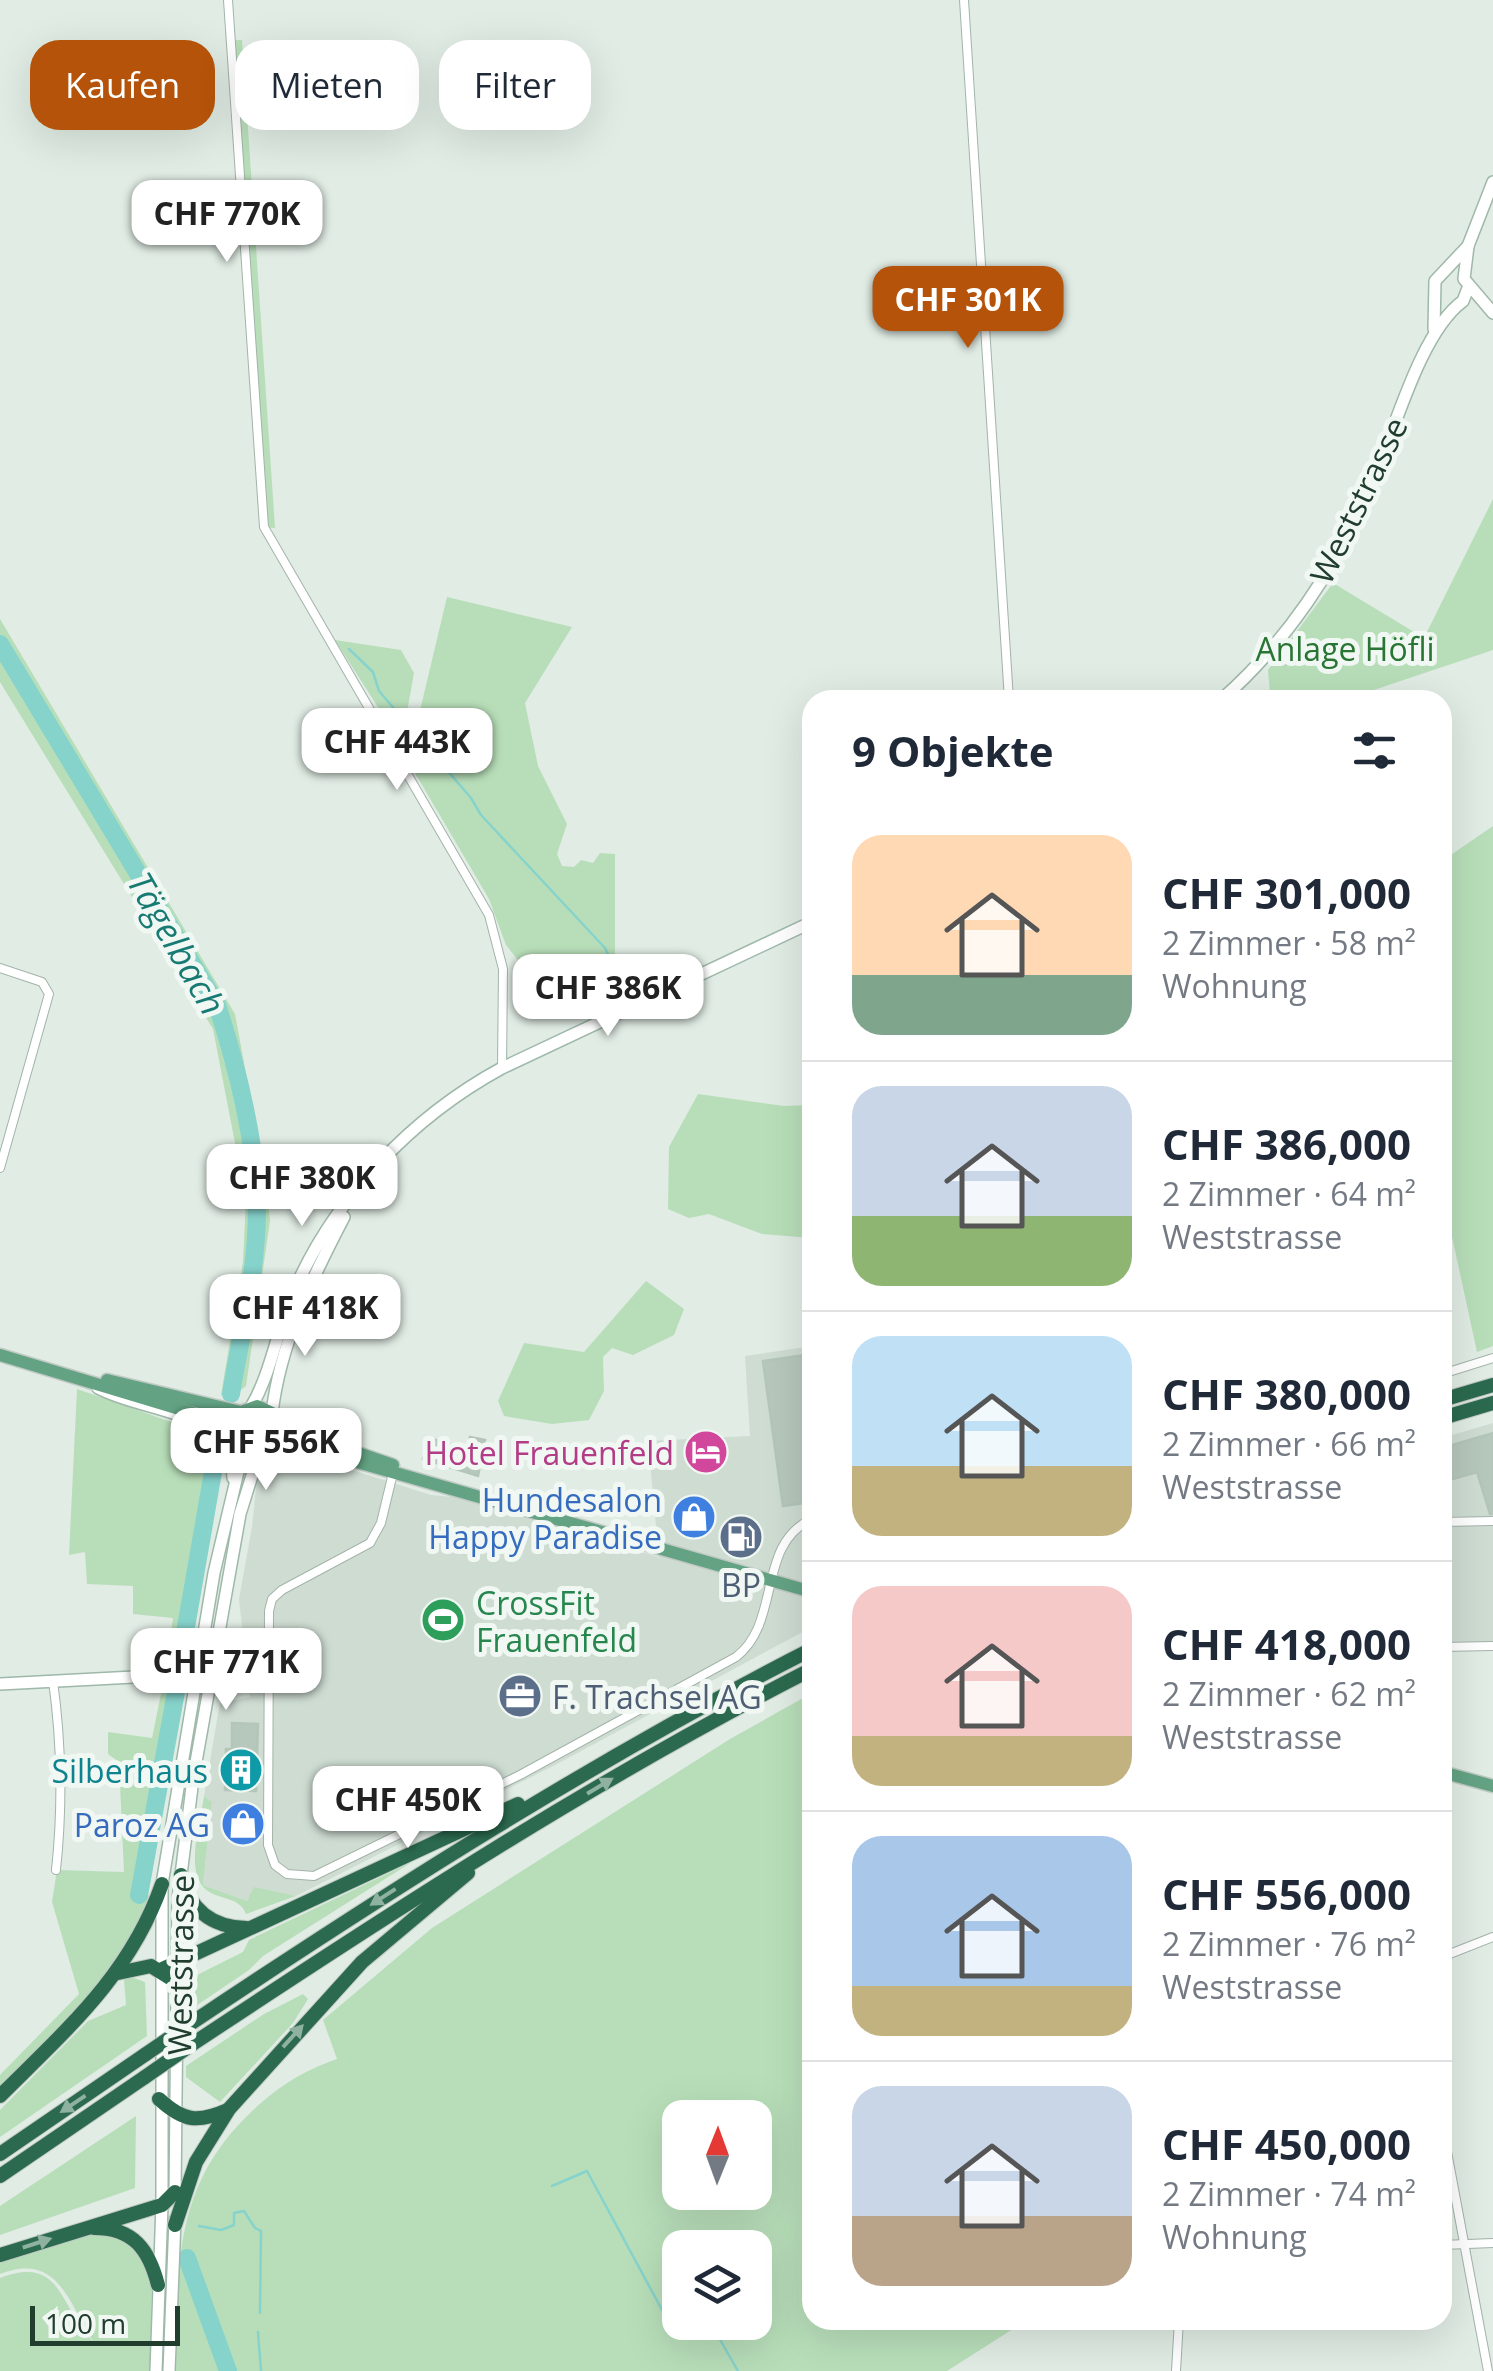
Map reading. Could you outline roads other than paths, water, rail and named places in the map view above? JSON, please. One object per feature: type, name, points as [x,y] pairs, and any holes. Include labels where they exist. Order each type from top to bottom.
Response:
[{"type":"highway","points":[[1452,1397],[1493,1385]]},
{"type":"highway","points":[[1452,1415],[1493,1403]]},
{"type":"highway","points":[[0,2154],[407,1882],[585,1772],[802,1654]]},
{"type":"highway","points":[[0,2176],[191,2045],[516,1835],[802,1675]]},
{"type":"highway","points":[[160,1970],[585,1772]]},
{"type":"highway","points":[[175,2225],[201,2152],[229,2109],[370,1954],[516,1835]]},
{"type":"highway","points":[[180,1875],[189,1898],[205,1916],[232,1927],[252,1928]]},
{"type":"highway","points":[[0,2096],[118,1973],[146,1926],[162,1884]]},
{"type":"highway","points":[[118,1973],[141,1966],[160,1970],[178,1984]]},
{"type":"highway","points":[[159,2099],[176,2115],[200,2120],[229,2109]]},
{"type":"highway","points":[[0,2255],[162,2204],[175,2192]]},
{"type":"highway","points":[[74,2232],[103,2228],[129,2236],[151,2258],[158,2285]]},
{"type":"main road","points":[[1493,182],[1468,246],[1435,281],[1435,298],[1442,305],[1493,314]]},
{"type":"main road","points":[[1466,284],[1468,246]]},
{"type":"main road","points":[[1446,273],[1466,284],[1493,314]]},
{"type":"main road","name":"Weststrasse","points":[[1230,690],[1282,634],[1342,547],[1369,492],[1434,331],[1457,305],[1466,284]]},
{"type":"main road","name":"Weststrasse","points":[[1434,331],[1435,298]]},
{"type":"main road","points":[[238,1435],[308,1261],[354,1195],[414,1128],[502,1068],[802,927]]},
{"type":"main road","points":[[265,1445],[276,1431],[274,1416],[284,1355],[304,1297],[354,1195]]},
{"type":"main road","points":[[0,1355],[219,1421],[248,1446],[294,1444],[802,1589]]},
{"type":"main road","points":[[31,1364],[246,1409],[263,1407],[297,1432],[456,1488]]},
{"type":"main road","name":"Weststrasse","points":[[90,1384],[116,1398],[190,1420],[214,1432],[232,1460],[233,1492]]},
{"type":"main road","name":"Weststrasse","points":[[156,2371],[162,2204],[162,1884],[194,1667],[241,1460],[238,1435]]},
{"type":"main road","name":"Weststrasse","points":[[169,2371],[180,1875],[246,1488],[265,1445]]},
{"type":"main road","points":[[0,1684],[169,1675],[194,1667]]},
{"type":"main road","points":[[169,1675],[192,1682],[212,1672]]},
{"type":"main road","points":[[1452,1775],[1493,1786]]},
{"type":"street","points":[[228,0],[264,527],[489,915],[504,968],[502,1068]]},
{"type":"street","points":[[964,0],[1008,690]]},
{"type":"street","points":[[0,968],[42,982],[48,987],[49,1000],[0,1168]]},
{"type":"street","points":[[1452,1371],[1493,1358]]},
{"type":"street","points":[[394,1473],[381,1524],[370,1544],[272,1599],[268,1845],[275,1865],[287,1874],[314,1876],[520,1775],[736,1657],[753,1640],[786,1539],[802,1527]]},
{"type":"street","points":[[1452,1522],[1493,1521]]},
{"type":"street","points":[[1452,1647],[1493,1646]]},
{"type":"street","points":[[53,1684],[62,1800],[56,1870]]},
{"type":"street","points":[[1452,1953],[1493,1937]]},
{"type":"street","points":[[1452,2182],[1488,2371]]},
{"type":"street","points":[[1452,2246],[1493,2242]]},
{"type":"street","points":[[1176,2371],[1178,2330]]},
{"type":"water","points":[[595,956],[612,963],[622,991],[591,1005],[579,1002],[573,993],[585,957]]},
{"type":"waterway","name":"Tägelbach","points":[[0,644],[217,1005],[250,1133],[257,1210],[251,1279],[231,1394]]},
{"type":"waterway","points":[[349,649],[373,672],[379,691],[471,798],[481,815],[605,948],[612,963]]},
{"type":"waterway","name":"Tägelbach","points":[[182,1650],[217,1449]]},
{"type":"waterway","name":"Tägelbach","points":[[139,1895],[176,1692]]},
{"type":"waterway","points":[[552,2186],[587,2171],[662,2310]]},
{"type":"waterway","points":[[199,2226],[221,2230],[234,2225],[234,2213],[244,2211],[261,2231],[260,2313]]},
{"type":"waterway","name":"Tägelbach","points":[[187,2258],[228,2371]]},
{"type":"waterway","points":[[258,2332],[261,2371]]},
{"type":"waterway","points":[[720,2340],[738,2371]]},
{"type":"place","name":"Hotel Frauenfeld","points":[[706,1452]]},
{"type":"place","name":"Hundesalon Happy Paradise","points":[[694,1517]]},
{"type":"place","name":"BP","points":[[741,1537]]},
{"type":"place","name":"CrossFit Frauenfeld","points":[[443,1620]]},
{"type":"place","name":"F. Trachsel AG","points":[[520,1696]]},
{"type":"place","name":"Silberhaus","points":[[241,1770]]},
{"type":"place","name":"Paroz AG","points":[[243,1824]]},
{"type":"park label","name":"Anlage Höfli","points":[[1345,648]]}]
